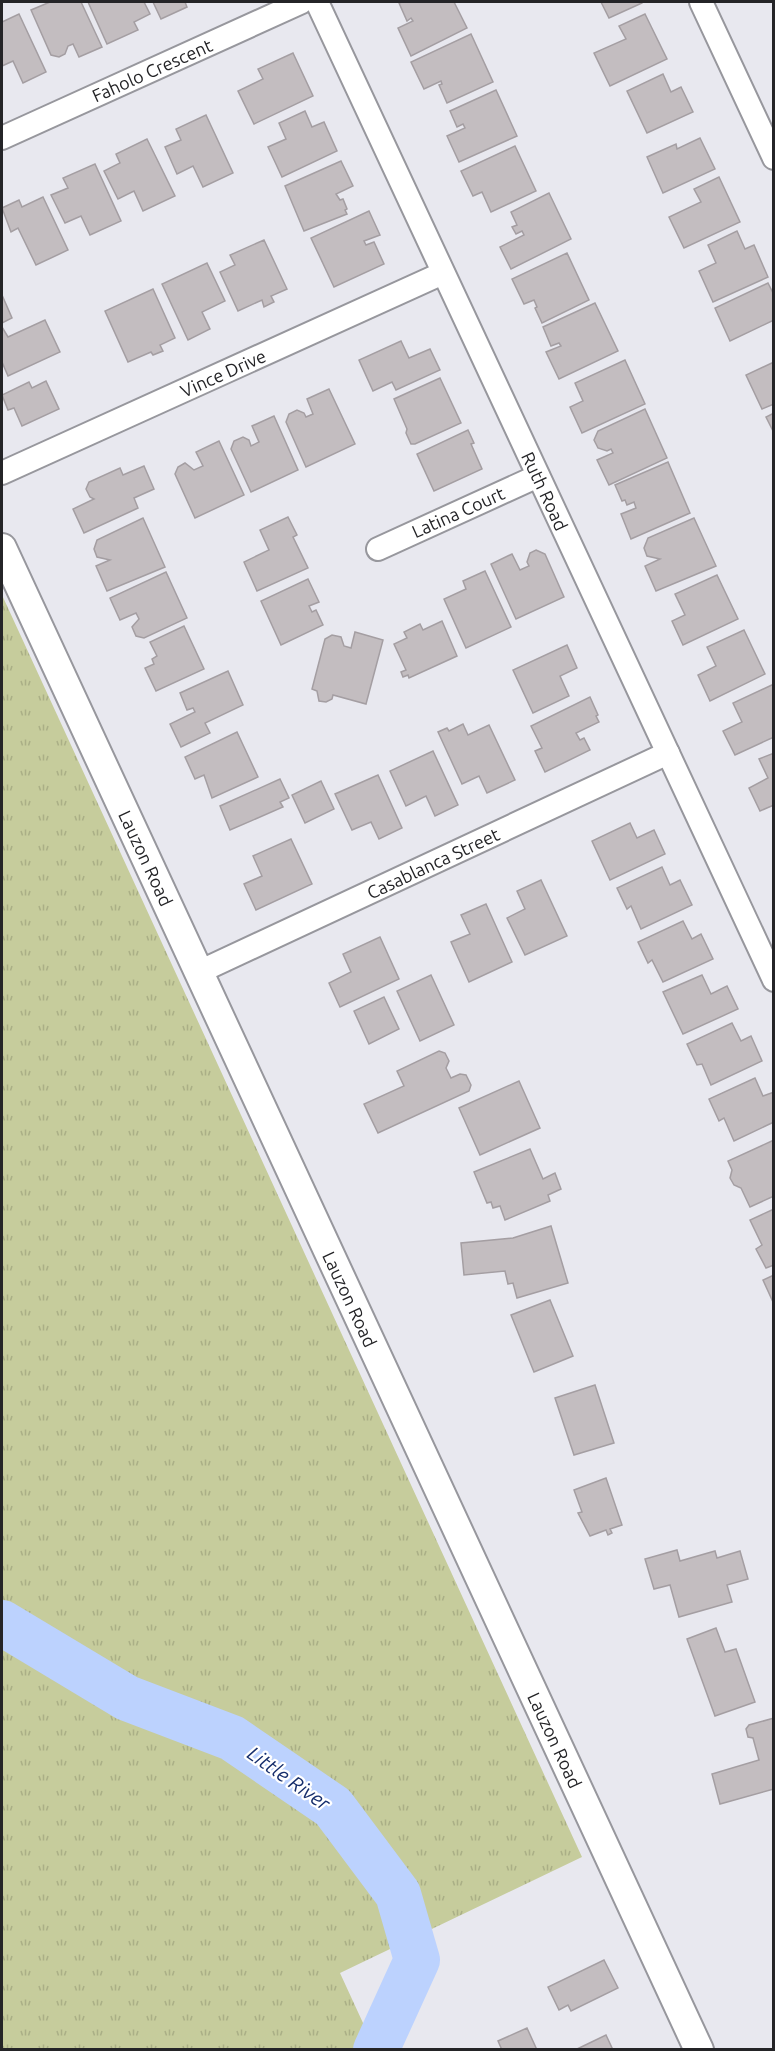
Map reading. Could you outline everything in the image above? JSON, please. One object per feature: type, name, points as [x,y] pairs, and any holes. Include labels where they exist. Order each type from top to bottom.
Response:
[{"type":"street","name":"Faholo Crescent","points":[[2,138],[302,2]]},
{"type":"street","name":"Ruth Road","points":[[317,2],[774,980]]},
{"type":"street","points":[[701,2],[774,158]]},
{"type":"street","name":"Vince Drive","points":[[2,473],[443,273]]},
{"type":"street","name":"Latina Court","points":[[378,549],[538,476]]},
{"type":"street","name":"Lauzon Road","points":[[2,548],[699,2049]]},
{"type":"street","name":"Casablanca Street","points":[[199,972],[668,753]]},
{"type":"green space","points":[[2,595],[582,1857],[340,1973],[375,2049],[2,2049]]},
{"type":"building","points":[[50,2],[81,2],[102,47],[79,57],[73,44],[68,46],[65,54],[59,57],[51,55],[31,10]]},
{"type":"building","points":[[88,2],[144,2],[150,14],[134,22],[138,30],[107,44]]},
{"type":"building","points":[[153,2],[185,2],[187,7],[161,19]]},
{"type":"building","points":[[454,2],[467,28],[411,56],[398,28],[413,21],[411,18],[407,21],[399,3]]},
{"type":"building","points":[[601,2],[642,2],[642,3],[609,18]]},
{"type":"building","points":[[19,14],[46,72],[23,83],[13,61],[2,66],[2,22]]},
{"type":"building","points":[[645,14],[667,59],[610,86],[594,53],[626,39],[619,26]]},
{"type":"building","points":[[471,34],[493,82],[447,103],[439,85],[442,84],[441,81],[424,89],[411,62]]},
{"type":"building","points":[[293,53],[313,96],[254,124],[238,91],[263,79],[258,69]]},
{"type":"building","points":[[663,74],[671,92],[681,87],[693,112],[647,133],[627,91]]},
{"type":"building","points":[[496,90],[517,136],[459,162],[447,136],[465,128],[463,124],[457,127],[450,111]]},
{"type":"building","points":[[305,111],[312,127],[324,122],[337,151],[282,177],[268,147],[286,139],[279,123]]},
{"type":"building","points":[[206,115],[233,173],[203,187],[193,166],[177,174],[165,147],[181,140],[176,129]]},
{"type":"building","points":[[700,138],[715,169],[663,193],[647,157],[676,144],[677,149]]},
{"type":"building","points":[[147,139],[175,196],[143,211],[134,191],[118,199],[104,171],[120,163],[116,154]]},
{"type":"building","points":[[515,146],[536,191],[491,212],[482,192],[473,196],[461,171]]},
{"type":"building","points":[[341,161],[353,186],[336,194],[340,200],[343,199],[347,214],[304,231],[285,186]]},
{"type":"building","points":[[95,164],[121,221],[90,235],[81,216],[65,223],[51,195],[68,188],[63,178]]},
{"type":"building","points":[[719,177],[740,222],[684,248],[669,217],[701,202],[694,189]]},
{"type":"building","points":[[549,193],[571,239],[511,269],[500,247],[524,235],[522,231],[516,234],[512,227],[517,225],[511,212]]},
{"type":"building","points":[[43,197],[68,250],[36,265],[18,228],[11,232],[2,208],[19,200],[22,207]]},
{"type":"building","points":[[369,211],[380,235],[364,241],[366,245],[374,242],[384,264],[334,287],[311,238]]},
{"type":"building","points":[[737,231],[745,249],[754,245],[768,277],[713,302],[699,271],[716,263],[708,245]]},
{"type":"building","points":[[264,240],[287,289],[271,296],[274,302],[264,307],[262,300],[238,311],[220,272],[235,265],[230,255]]},
{"type":"building","points":[[567,253],[589,300],[542,323],[534,300],[524,304],[512,279]]},
{"type":"building","points":[[207,263],[225,301],[202,312],[210,329],[188,340],[162,284]]},
{"type":"building","points":[[768,283],[774,295],[774,320],[730,341],[715,308]]},
{"type":"building","points":[[153,289],[175,338],[160,345],[163,351],[153,355],[151,352],[128,362],[105,311]]},
{"type":"building","points":[[2,295],[12,318],[2,323]]},
{"type":"building","points":[[595,303],[618,351],[559,379],[546,352],[561,346],[559,343],[551,346],[543,327]]},
{"type":"building","points":[[45,320],[60,352],[8,376],[2,362],[2,327],[8,337]]},
{"type":"building","points":[[401,341],[409,358],[430,349],[440,370],[396,390],[392,382],[373,391],[359,360]]},
{"type":"building","points":[[625,360],[645,404],[582,433],[570,407],[583,401],[575,383]]},
{"type":"building","points":[[774,362],[774,404],[762,409],[746,375]]},
{"type":"building","points":[[440,378],[461,423],[411,444],[394,399]]},
{"type":"building","points":[[46,381],[59,409],[22,426],[14,408],[8,410],[2,395],[29,382],[32,388]]},
{"type":"building","points":[[329,389],[355,444],[306,467],[286,422],[289,414],[297,410],[304,413],[306,417],[313,414],[307,399]]},
{"type":"building","points":[[645,409],[667,458],[609,485],[597,460],[613,453],[611,449],[607,451],[598,448],[594,440],[598,431]]},
{"type":"building","points":[[774,413],[774,433],[766,417]]},
{"type":"building","points":[[274,416],[298,470],[251,492],[231,449],[234,441],[243,437],[249,440],[251,446],[259,442],[252,426]]},
{"type":"building","points":[[468,430],[474,443],[471,444],[482,469],[434,491],[417,454]]},
{"type":"building","points":[[219,441],[244,495],[195,518],[175,474],[178,467],[185,463],[194,470],[203,466],[196,452]]},
{"type":"building","points":[[668,462],[690,513],[631,539],[621,514],[636,508],[634,502],[627,505],[625,500],[622,501],[615,485]]},
{"type":"building","points":[[144,466],[154,489],[134,498],[138,508],[84,533],[73,509],[94,499],[90,497],[86,489],[89,482],[120,468],[123,475]]},
{"type":"building","points":[[288,517],[297,535],[293,537],[308,568],[257,591],[244,562],[269,550],[260,530]]},
{"type":"building","points":[[143,518],[165,567],[107,591],[96,566],[110,560],[97,557],[94,549],[97,540]]},
{"type":"building","points":[[694,518],[716,566],[656,591],[645,566],[660,559],[647,556],[644,548],[648,538]]},
{"type":"building","points":[[536,550],[545,554],[564,597],[516,619],[491,564],[512,554],[520,570],[529,566],[527,562],[530,553]]},
{"type":"building","points":[[485,571],[511,627],[466,648],[444,599],[466,589],[463,581]]},
{"type":"building","points":[[166,572],[187,618],[144,638],[136,636],[132,627],[139,619],[136,613],[120,620],[110,598]]},
{"type":"building","points":[[717,575],[738,619],[683,645],[672,621],[685,615],[675,594]]},
{"type":"building","points":[[308,579],[319,602],[309,606],[312,612],[316,610],[323,625],[281,645],[261,601]]},
{"type":"building","points":[[442,621],[457,656],[409,678],[408,675],[403,677],[401,672],[406,670],[394,644],[407,638],[404,632],[420,624],[423,630]]},
{"type":"building","points":[[184,626],[204,669],[156,691],[145,668],[154,664],[152,659],[157,656],[150,642]]},
{"type":"building","points":[[744,630],[765,674],[710,701],[698,675],[716,666],[707,647]]},
{"type":"building","points":[[355,632],[383,640],[366,704],[333,695],[332,699],[326,702],[319,701],[317,691],[312,689],[325,639],[332,635],[341,637],[344,646],[351,648]]},
{"type":"building","points":[[567,645],[577,668],[560,676],[569,696],[533,713],[513,670]]},
{"type":"building","points":[[228,671],[243,705],[205,723],[210,733],[181,747],[170,724],[195,712],[193,708],[187,710],[180,693]]},
{"type":"building","points":[[774,684],[774,737],[735,755],[723,731],[742,722],[733,703]]},
{"type":"building","points":[[590,697],[599,722],[576,733],[580,740],[584,738],[590,750],[545,772],[535,751],[542,748],[531,726]]},
{"type":"building","points":[[463,724],[468,735],[489,725],[515,780],[487,793],[479,776],[462,784],[438,732],[447,728],[449,731]]},
{"type":"building","points":[[237,732],[258,777],[212,798],[204,775],[195,779],[185,757]]},
{"type":"building","points":[[433,751],[458,805],[435,816],[426,796],[406,806],[390,771]]},
{"type":"building","points":[[774,753],[774,805],[760,811],[749,788],[768,778],[759,759]]},
{"type":"building","points":[[378,775],[402,828],[379,839],[371,822],[352,830],[335,794]]},
{"type":"building","points":[[280,779],[289,798],[280,802],[283,807],[230,830],[220,806]]},
{"type":"building","points":[[321,781],[334,809],[305,823],[292,795]]},
{"type":"building","points":[[630,823],[637,838],[654,830],[665,854],[610,880],[592,841]]},
{"type":"building","points":[[291,839],[312,884],[256,910],[244,884],[262,876],[253,856]]},
{"type":"building","points":[[662,867],[670,885],[680,880],[692,905],[641,929],[631,906],[627,909],[617,888]]},
{"type":"building","points":[[541,880],[567,936],[525,955],[507,918],[525,909],[517,891]]},
{"type":"building","points":[[486,904],[512,962],[469,982],[451,942],[470,934],[461,915]]},
{"type":"building","points":[[683,921],[692,939],[701,934],[713,959],[663,982],[652,960],[648,963],[638,942]]},
{"type":"building","points":[[380,937],[399,979],[340,1007],[329,983],[351,972],[343,954]]},
{"type":"building","points":[[431,975],[454,1025],[420,1041],[397,991]]},
{"type":"building","points":[[702,975],[711,994],[727,986],[738,1009],[683,1034],[663,992]]},
{"type":"building","points":[[384,997],[399,1029],[369,1044],[354,1011]]},
{"type":"building","points":[[732,1023],[741,1041],[751,1036],[762,1061],[711,1085],[702,1064],[697,1065],[687,1044]]},
{"type":"building","points":[[439,1051],[445,1053],[449,1061],[446,1068],[451,1078],[460,1074],[466,1075],[471,1085],[469,1091],[378,1133],[364,1104],[404,1086],[397,1071]]},
{"type":"building","points":[[755,1078],[763,1096],[774,1092],[774,1122],[734,1141],[724,1118],[719,1121],[709,1099]]},
{"type":"building","points":[[519,1081],[540,1128],[480,1155],[459,1108]]},
{"type":"building","points":[[774,1140],[774,1196],[750,1207],[741,1188],[734,1185],[730,1178],[732,1170],[728,1161]]},
{"type":"building","points":[[530,1149],[543,1179],[555,1173],[561,1189],[548,1195],[550,1201],[505,1220],[500,1206],[493,1208],[491,1202],[487,1203],[474,1172]]},
{"type":"building","points":[[774,1209],[774,1265],[766,1268],[756,1249],[762,1245],[750,1220]]},
{"type":"building","points":[[551,1226],[568,1283],[517,1298],[513,1283],[508,1284],[505,1271],[464,1275],[461,1243],[513,1238]]},
{"type":"building","points":[[774,1275],[774,1301],[773,1302],[763,1280]]},
{"type":"building","points":[[550,1300],[573,1356],[534,1372],[511,1315]]},
{"type":"building","points":[[595,1385],[614,1443],[574,1455],[555,1398]]},
{"type":"building","points":[[606,1478],[622,1525],[610,1529],[612,1533],[608,1535],[606,1530],[590,1536],[578,1513],[582,1512],[574,1490]]},
{"type":"building","points":[[677,1550],[680,1561],[715,1551],[717,1558],[740,1551],[748,1579],[727,1585],[732,1602],[679,1617],[670,1585],[654,1589],[645,1559]]},
{"type":"building","points":[[716,1628],[725,1652],[736,1649],[755,1702],[715,1716],[687,1639]]},
{"type":"building","points":[[774,1718],[774,1789],[720,1804],[712,1774],[759,1760],[753,1738],[748,1737],[746,1729],[749,1725]]},
{"type":"building","points":[[604,1960],[618,1988],[571,2011],[568,2005],[559,2010],[548,1987]]},
{"type":"building","points":[[527,2028],[537,2050],[502,2050],[498,2041]]},
{"type":"building","points":[[606,2035],[613,2050],[575,2050]]},
{"type":"waterway","name":"Little River","points":[[2,1623],[127,1698],[232,1738],[333,1807],[398,1894],[417,1960],[376,2050]]}]
